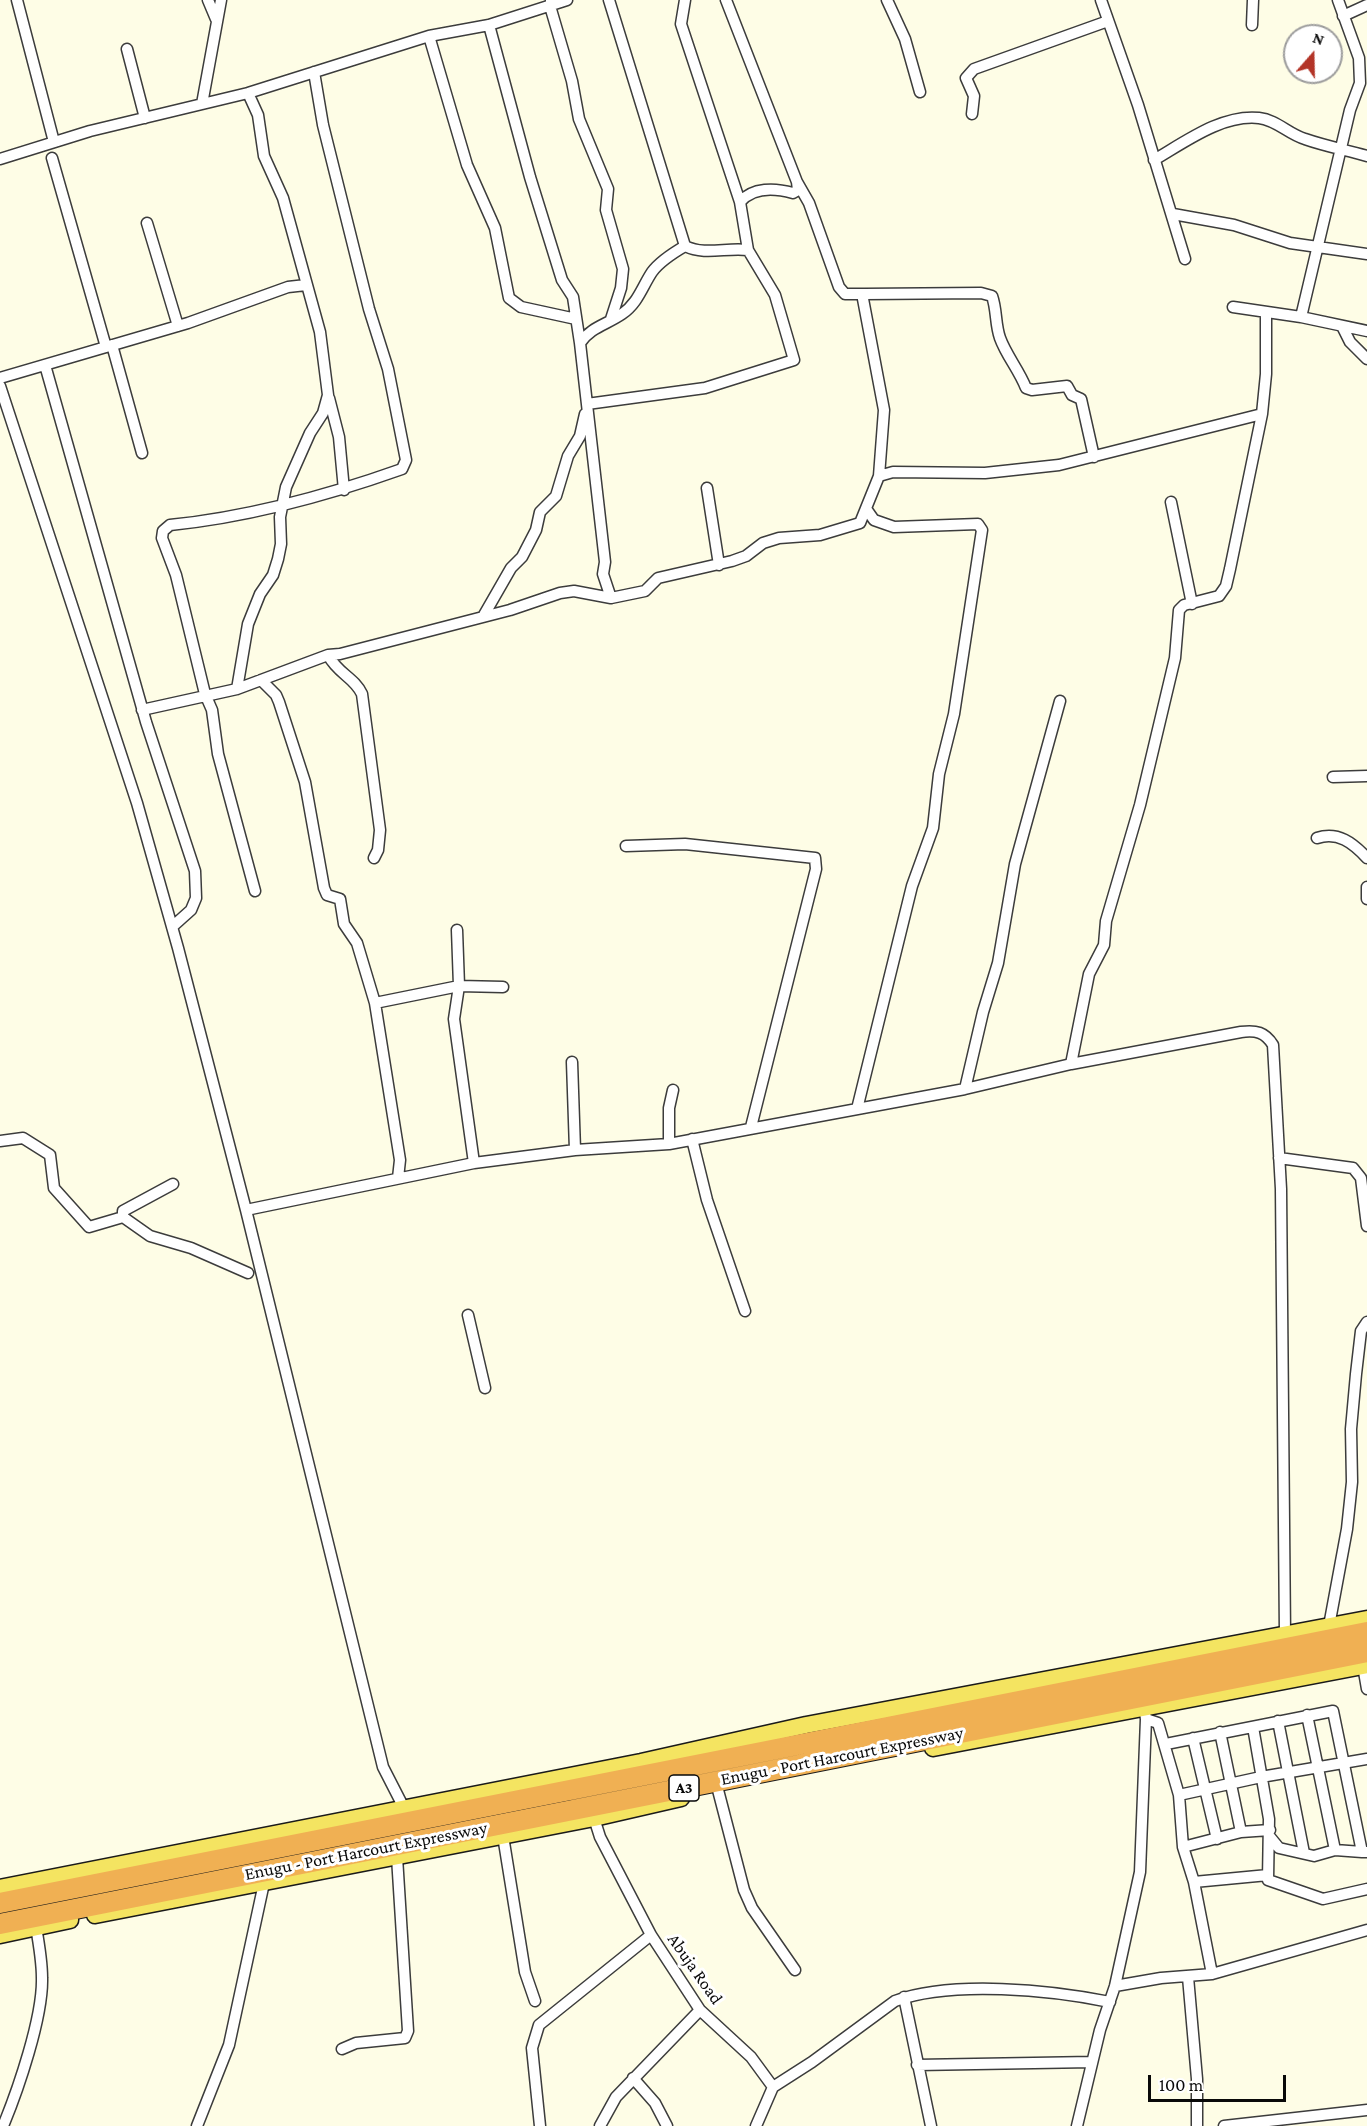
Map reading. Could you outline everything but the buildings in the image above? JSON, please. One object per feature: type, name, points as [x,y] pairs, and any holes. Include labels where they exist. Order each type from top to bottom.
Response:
[{"type":"highway","name":"Enugu - Port Harcourt Expressway","points":[[0,1903],[1367,1632]]},
{"type":"highway","name":"Enugu - Port Harcourt Expressway","points":[[0,1924],[1366,1661]]},
{"type":"main road","name":"Enugu - Port Harcourt Expressway","points":[[0,1888],[641,1762],[806,1725],[1367,1619]]},
{"type":"main road","name":"Enugu - Port Harcourt Expressway","points":[[0,1935],[594,1818],[718,1790],[1145,1713],[1366,1661]]},
{"type":"street","points":[[17,0],[54,142]]},
{"type":"street","points":[[208,0],[216,19]]},
{"type":"street","points":[[202,104],[221,0]]},
{"type":"street","points":[[0,159],[54,142],[248,93],[429,36],[489,25],[551,3],[567,0]]},
{"type":"street","points":[[609,0],[685,246]]},
{"type":"street","points":[[587,404],[705,388],[794,360],[775,295],[748,250],[740,202],[681,24],[685,0]]},
{"type":"street","points":[[726,0],[797,182],[809,203],[839,287],[845,294],[981,293],[992,296],[996,305],[999,337],[1017,367],[1026,388],[1032,390],[1067,386],[1072,395],[1081,399],[1094,457]]},
{"type":"street","points":[[887,0],[906,39],[920,92]]},
{"type":"street","points":[[1101,0],[1138,105],[1185,259]]},
{"type":"street","points":[[1252,25],[1253,0]]},
{"type":"street","points":[[1301,316],[1350,110],[1364,84],[1356,45],[1338,0]]},
{"type":"street","points":[[551,3],[572,81],[579,119],[608,189],[606,210],[622,269],[621,288],[611,319]]},
{"type":"street","points":[[1343,16],[1367,5]]},
{"type":"street","points":[[972,114],[974,96],[966,78],[974,69],[1108,21]]},
{"type":"street","points":[[489,25],[530,177],[562,280],[573,297],[605,562],[603,574],[611,598]]},
{"type":"street","points":[[429,36],[467,165],[495,228],[509,298],[521,307],[576,319]]},
{"type":"street","points":[[127,49],[145,118]]},
{"type":"street","points":[[255,891],[218,754],[214,719],[176,575],[162,538],[163,531],[170,525],[223,518],[283,506],[344,490],[402,469],[406,460],[388,369],[369,309],[322,125],[314,72]]},
{"type":"street","points":[[248,93],[258,115],[264,156],[283,198],[320,332],[328,395],[339,437],[344,490]]},
{"type":"street","points":[[1154,160],[1231,120],[1260,118],[1280,125],[1303,139],[1367,156]]},
{"type":"street","points":[[52,158],[142,453]]},
{"type":"street","points":[[740,202],[746,195],[758,191],[796,192],[797,182]]},
{"type":"street","points":[[1173,214],[1234,225],[1290,243],[1367,254]]},
{"type":"street","points":[[147,223],[178,326]]},
{"type":"street","points":[[685,246],[708,253],[729,248],[748,250]]},
{"type":"street","points":[[580,343],[589,330],[621,314],[636,300],[658,265],[685,246]]},
{"type":"street","points":[[0,378],[178,326],[288,287],[306,285]]},
{"type":"street","points":[[860,523],[879,476],[884,410],[863,299],[866,294]]},
{"type":"street","points":[[1233,307],[1301,316],[1367,331]]},
{"type":"street","points":[[1071,1064],[1089,974],[1104,945],[1106,921],[1140,805],[1175,658],[1179,610],[1184,605],[1219,596],[1226,586],[1262,414],[1266,374],[1266,312]]},
{"type":"street","points":[[1342,327],[1350,342],[1367,359]]},
{"type":"street","points":[[45,365],[142,710],[188,847],[196,878],[196,898],[190,910],[172,927]]},
{"type":"street","points":[[0,386],[137,803],[246,1209],[383,1767],[404,1808]]},
{"type":"street","points":[[237,689],[248,624],[260,594],[273,575],[278,559],[287,484],[310,433],[323,413],[328,395]]},
{"type":"street","points":[[484,615],[511,568],[522,556],[536,530],[540,512],[556,496],[568,456],[580,436],[587,404]]},
{"type":"street","points":[[879,476],[893,472],[985,473],[1059,465],[1262,414]]},
{"type":"street","points":[[707,488],[719,565]]},
{"type":"street","points":[[1171,502],[1192,604]]},
{"type":"street","points":[[867,510],[874,520]]},
{"type":"street","points":[[142,710],[237,689],[328,655],[340,654],[510,610],[543,597],[574,591],[611,598],[645,591],[658,578],[719,565],[746,556],[762,543],[779,538],[820,535],[874,520],[894,527],[978,524],[982,530],[954,714],[939,774],[933,828],[912,886],[856,1109]]},
{"type":"street","points":[[328,655],[338,671],[358,686],[362,694],[380,830],[378,850],[374,858]]},
{"type":"street","points":[[261,680],[276,694],[305,782],[324,888],[327,895],[340,899],[344,924],[357,943],[375,1003],[400,1160],[398,1178]]},
{"type":"street","points":[[965,1089],[983,1012],[998,963],[1015,864],[1060,701]]},
{"type":"street","points":[[1333,777],[1367,776]]},
{"type":"street","points":[[1317,838],[1342,837],[1367,858]]},
{"type":"street","points":[[626,846],[685,844],[815,858],[816,869],[751,1127]]},
{"type":"street","points":[[1367,887],[1367,899]]},
{"type":"street","points":[[457,930],[459,986],[454,1019],[474,1163]]},
{"type":"street","points":[[375,1003],[459,986],[503,987]]},
{"type":"street","points":[[246,1209],[474,1163],[575,1150],[669,1144],[965,1089],[1071,1064],[1241,1032],[1260,1032],[1267,1035],[1273,1045],[1279,1158],[1285,1635]]},
{"type":"street","points":[[572,1062],[575,1150]]},
{"type":"street","points":[[669,1144],[672,1090]]},
{"type":"street","points":[[0,1141],[23,1138],[50,1155],[54,1188],[89,1227],[123,1217]]},
{"type":"street","points":[[692,1139],[707,1200],[745,1311]]},
{"type":"street","points":[[1279,1158],[1353,1168],[1361,1178],[1367,1226]]},
{"type":"street","points":[[123,1217],[123,1211],[173,1184]]},
{"type":"street","points":[[123,1217],[150,1236],[191,1248],[248,1273]]},
{"type":"street","points":[[468,1315],[485,1388]]},
{"type":"street","points":[[1329,1626],[1347,1529],[1352,1482],[1351,1429],[1356,1374],[1361,1331],[1367,1322]]},
{"type":"street","points":[[1366,1661],[1367,1689]]},
{"type":"street","points":[[1166,1744],[1307,1715],[1330,1711],[1334,1713],[1343,1764],[1364,1852],[1352,1854],[1335,1850],[1314,1856],[1279,1848],[1270,1834]]},
{"type":"street","points":[[1145,1713],[1158,1723],[1166,1744],[1179,1795],[1183,1847],[1194,1882],[1212,1974]]},
{"type":"street","points":[[1077,2126],[1092,2062],[1114,1986],[1140,1872],[1145,1713]]},
{"type":"street","points":[[1307,1715],[1335,1850]]},
{"type":"street","points":[[1278,1721],[1290,1772],[1304,1853]]},
{"type":"street","points":[[1253,1727],[1270,1834],[1268,1875],[1270,1881],[1323,1899],[1367,1888]]},
{"type":"street","points":[[1220,1732],[1241,1832]]},
{"type":"street","points":[[1193,1738],[1217,1839]]},
{"type":"street","points":[[1179,1795],[1262,1777],[1367,1759]]},
{"type":"street","points":[[718,1790],[744,1890],[752,1908],[795,1970]]},
{"type":"street","name":"Abuja Road","points":[[594,1818],[600,1837],[651,1935],[700,2010],[751,2057],[773,2087]]},
{"type":"street","points":[[1183,1847],[1241,1832],[1270,1834]]},
{"type":"street","points":[[503,1836],[525,1972],[535,2001]]},
{"type":"street","points":[[342,2049],[356,2043],[405,2038],[408,2031],[397,1857]]},
{"type":"street","points":[[1194,1882],[1268,1875]]},
{"type":"street","points":[[197,2126],[218,2079],[229,2045],[264,1883]]},
{"type":"street","points":[[3,2126],[15,2097],[33,2033],[43,1980],[36,1927]]},
{"type":"street","points":[[1114,1986],[1212,1974],[1367,1930]]},
{"type":"street","points":[[540,2126],[532,2048],[539,2025],[651,1935]]},
{"type":"street","points":[[1188,1977],[1197,2079],[1197,2126]]},
{"type":"street","points":[[756,2126],[773,2087],[812,2062],[894,2001],[903,1997],[948,1991],[1003,1990],[1074,1996],[1110,2002]]},
{"type":"street","points":[[903,1997],[931,2126]]},
{"type":"street","points":[[600,2126],[616,2097],[700,2010]]},
{"type":"street","points":[[917,2065],[1092,2062]]},
{"type":"street","points":[[633,2078],[655,2103],[667,2126]]},
{"type":"street","points":[[1224,2126],[1367,2110]]}]
